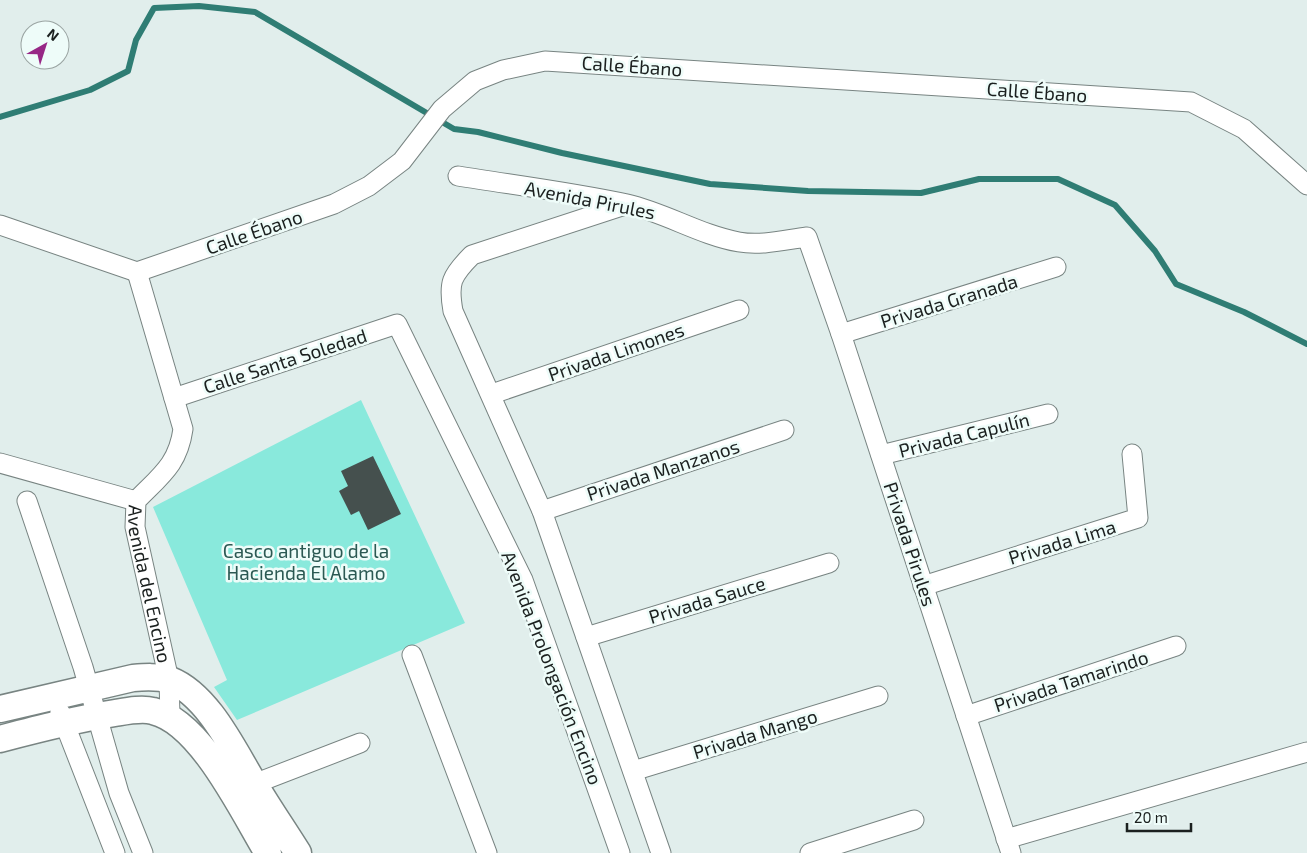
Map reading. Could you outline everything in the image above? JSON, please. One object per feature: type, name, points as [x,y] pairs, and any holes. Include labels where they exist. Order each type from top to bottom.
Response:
[{"type":"street","name":"Calle Ébano","points":[[137,272],[334,204],[369,186],[395,166],[442,109],[476,81],[504,70],[545,61],[1191,102],[1244,129],[1307,185]]},
{"type":"street","name":"Avenida Pirules","points":[[458,176],[628,204],[675,218],[712,235],[740,242],[766,243],[807,237]]},
{"type":"street","points":[[628,204],[472,255],[456,271],[449,288],[453,311],[492,394],[542,511],[661,853]]},
{"type":"street","points":[[0,225],[137,272]]},
{"type":"street","name":"Privada Pirules","points":[[807,237],[841,334],[1008,846]]},
{"type":"street","name":"Privada Granada","points":[[841,334],[1056,267]]},
{"type":"street","name":"Avenida del Encino","points":[[137,272],[183,429],[180,448],[171,464],[136,501],[135,527],[169,680],[170,716]]},
{"type":"street","name":"Privada Limones","points":[[492,394],[739,310]]},
{"type":"street","name":"Calle Santa Soledad","points":[[174,398],[397,324]]},
{"type":"street","name":"Avenida Prolongación Encino","points":[[397,324],[523,580],[620,853]]},
{"type":"street","name":"Privada Capulín","points":[[881,456],[1048,414]]},
{"type":"street","name":"Privada Manzanos","points":[[542,511],[784,430]]},
{"type":"street","name":"Privada Lima","points":[[923,586],[1138,518],[1132,454]]},
{"type":"street","points":[[0,463],[136,501]]},
{"type":"street","points":[[27,501],[89,687],[119,794],[143,853]]},
{"type":"street","name":"Privada Sauce","points":[[586,637],[829,563]]},
{"type":"street","name":"Privada Tamarindo","points":[[966,716],[1176,646]]},
{"type":"street","points":[[412,655],[438,719],[487,853]]},
{"type":"street","points":[[0,709],[132,678],[152,677],[169,680]]},
{"type":"street","name":"Avenida del Encino","points":[[169,680],[186,688],[200,701],[232,747],[298,853]]},
{"type":"street","points":[[54,696],[115,853]]},
{"type":"street","name":"Privada Mango","points":[[633,771],[878,696]]},
{"type":"street","points":[[0,739],[64,722],[97,716],[152,710],[170,716],[203,746],[268,853]]},
{"type":"street","points":[[254,784],[360,743]]},
{"type":"street","points":[[1008,846],[1307,752]]},
{"type":"street","points":[[810,853],[914,820]]},
{"type":"green space","name":"Casco antiguo de la Hacienda El Alamo","points":[[361,400],[465,623],[237,720],[214,687],[227,680],[153,507]]},
{"type":"building","points":[[373,456],[401,514],[368,530],[359,511],[351,515],[339,491],[348,486],[341,471]]},
{"type":"waterway","points":[[0,117],[90,90],[128,71],[136,40],[154,8],[199,6],[255,12],[454,129],[478,132],[562,153],[710,184],[808,191],[921,193],[979,179],[1058,179],[1115,205],[1155,251],[1176,284],[1244,312],[1307,344]]}]
